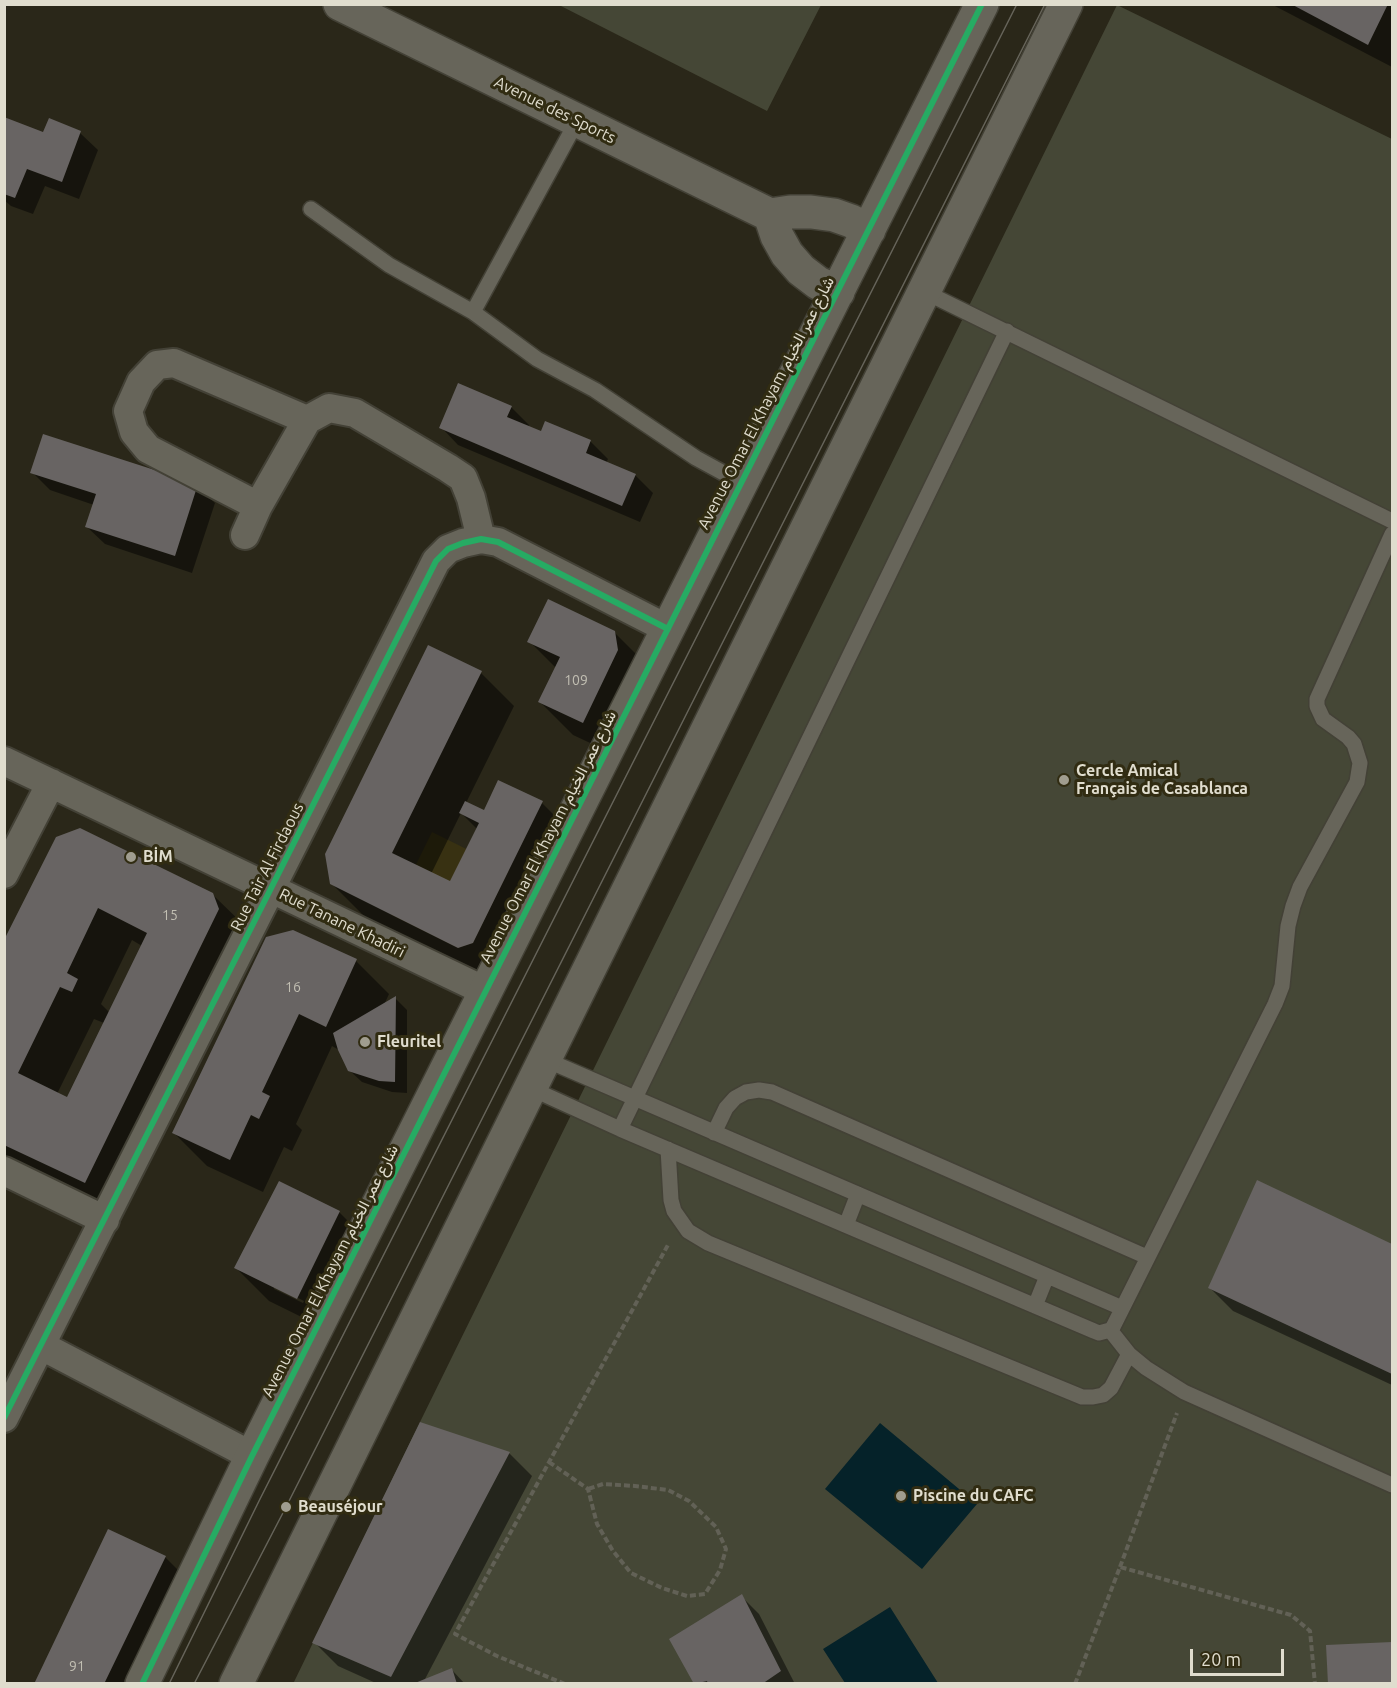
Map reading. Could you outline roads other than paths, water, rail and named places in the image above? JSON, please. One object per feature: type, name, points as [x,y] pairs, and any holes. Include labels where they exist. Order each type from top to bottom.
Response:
[{"type":"street","name":"Avenue des Sports","points":[[340,4],[770,215]]},
{"type":"street","name":"Avenue Omar El Khayam شارع عمر الخيام","points":[[142,1683],[252,1456],[982,4]]},
{"type":"street","points":[[236,1683],[1066,4]]},
{"type":"street","points":[[838,292],[818,283],[801,270],[787,254],[777,236],[770,215],[811,212],[842,218],[869,230]]},
{"type":"street","points":[[258,506],[148,449],[134,432],[128,411],[141,382],[157,365],[174,363],[307,420]]},
{"type":"street","points":[[245,535],[258,506],[307,420],[329,408],[355,413],[463,478],[471,498],[481,539],[498,542],[668,629]]},
{"type":"street","name":"Rue Tair Al Firdaous","points":[[4,1418],[436,561],[448,549],[481,539]]},
{"type":"street","name":"Rue Tanane Khadiri","points":[[4,761],[485,992]]},
{"type":"street","points":[[4,874],[51,783]]},
{"type":"street","points":[[4,1171],[105,1220]]},
{"type":"street","points":[[42,1346],[252,1456]]},
{"type":"lane","points":[[473,312],[577,121]]},
{"type":"lane","points":[[311,209],[388,265],[473,312],[537,359],[595,390],[696,458],[740,482]]},
{"type":"lane","points":[[924,292],[1392,521]]},
{"type":"lane","points":[[620,1129],[1007,331]]},
{"type":"lane","points":[[530,1088],[620,1129],[1099,1333],[1110,1330],[1275,1004],[1282,986],[1288,926],[1300,887],[1357,782],[1360,763],[1354,744],[1323,718],[1317,706],[1317,699],[1392,534]]},
{"type":"lane","points":[[544,1059],[1122,1308]]},
{"type":"lane","points":[[714,1132],[726,1108],[735,1098],[753,1091],[772,1092],[1147,1257]]},
{"type":"lane","points":[[668,1149],[671,1200],[680,1221],[688,1231],[708,1243],[1083,1397],[1103,1395],[1112,1388],[1129,1354]]},
{"type":"lane","points":[[846,1225],[858,1194]]},
{"type":"lane","points":[[1035,1306],[1047,1276]]},
{"type":"lane","points":[[1110,1330],[1129,1354],[1165,1381],[1185,1392],[1392,1485]]},
{"type":"water","name":"Piscine du CAFC","points":[[880,1423],[977,1504],[922,1569],[825,1489]]},
{"type":"water","points":[[890,1607],[938,1683],[845,1683],[823,1649]]},
{"type":"tram line","points":[[169,1684],[260,1499],[1017,4]]},
{"type":"tram line","points":[[194,1684],[286,1507],[1045,4]]},
{"type":"place","name":"Cercle Amical Français de Casablanca","points":[[1064,780]]},
{"type":"place","name":"BİM","points":[[131,857]]},
{"type":"place","name":"Fleuritel","points":[[365,1042]]},
{"type":"place","name":"Piscine du CAFC","points":[[901,1496]]},
{"type":"place","name":"Beauséjour","points":[[286,1507]]}]
